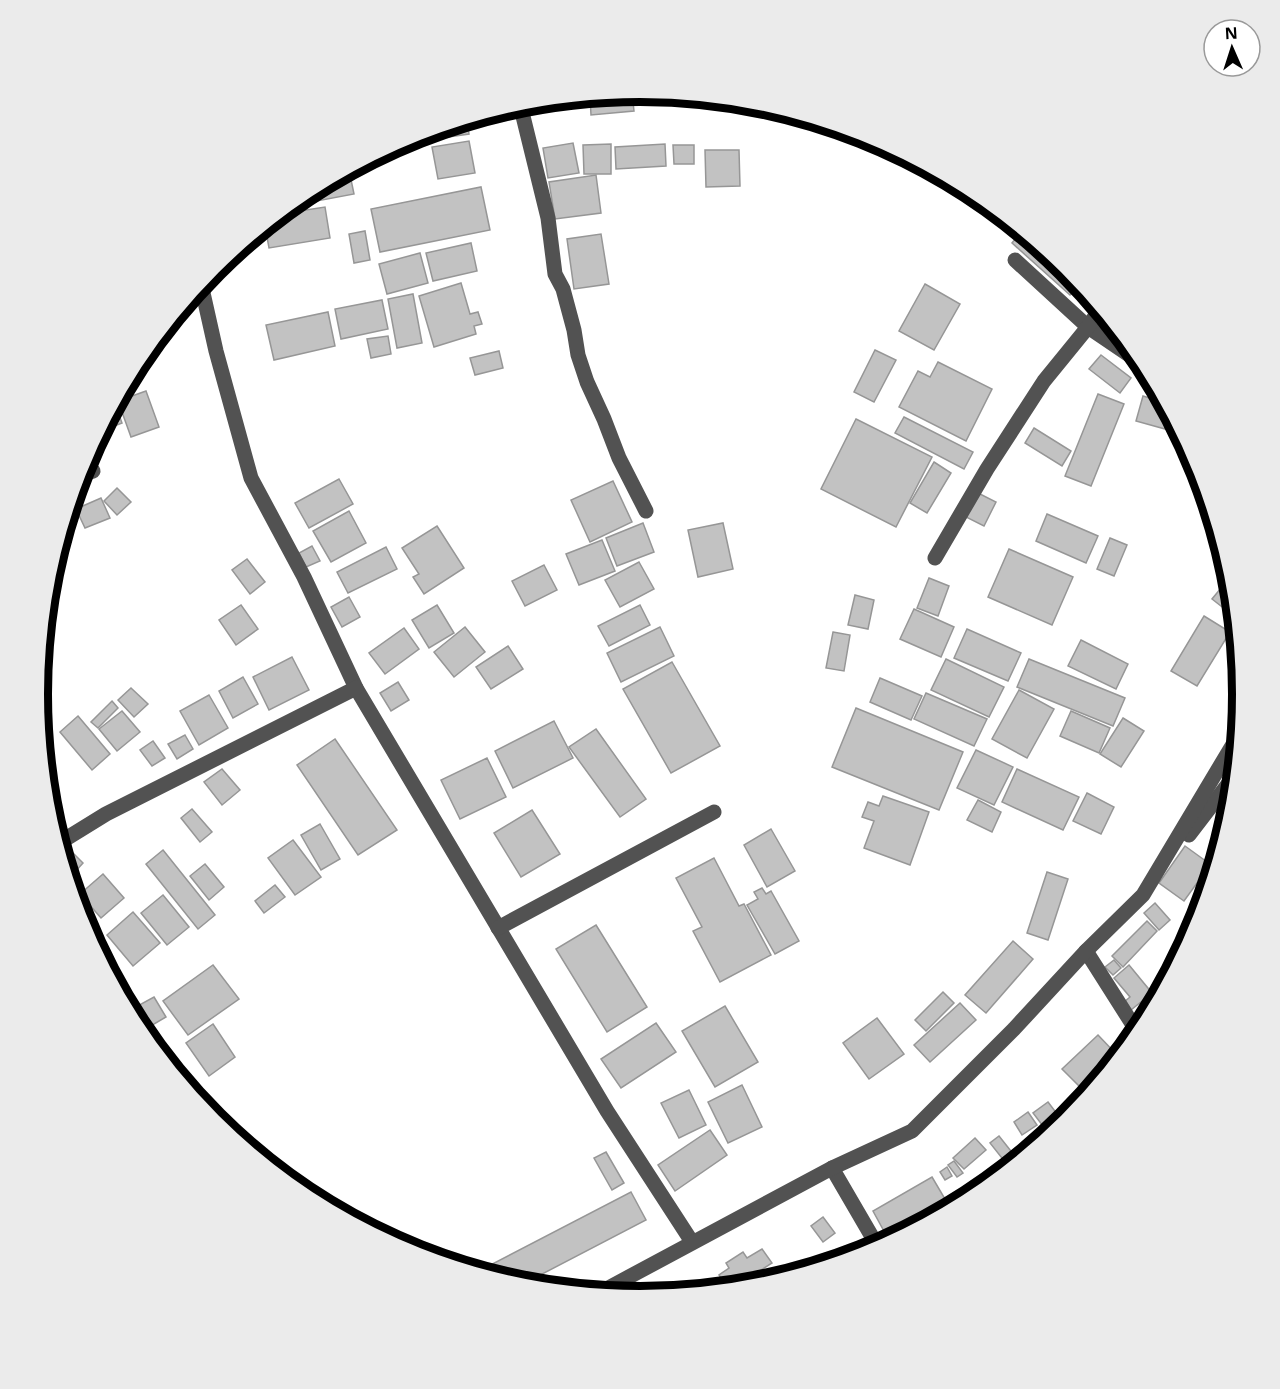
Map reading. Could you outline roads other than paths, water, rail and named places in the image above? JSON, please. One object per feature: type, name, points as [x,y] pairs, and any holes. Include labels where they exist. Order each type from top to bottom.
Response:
[{"type":"street","points":[[522,115],[548,218],[555,274],[563,289],[578,355],[587,382],[620,458],[646,511]]},
{"type":"street","points":[[1015,260],[1088,327],[1120,349]]},
{"type":"street","points":[[203,295],[216,351],[251,478],[304,577],[356,688],[607,1111],[692,1242]]},
{"type":"street","points":[[935,558],[987,470],[1044,381],[1095,316]]},
{"type":"street","points":[[66,839],[106,814],[356,688]]},
{"type":"street","points":[[1143,895],[1229,751]]},
{"type":"street","points":[[613,1285],[832,1168],[912,1131],[1143,895],[1224,789]]},
{"type":"street","points":[[498,928],[714,812]]},
{"type":"street","points":[[1086,951],[1132,1023]]},
{"type":"street","points":[[832,1168],[873,1238]]}]
